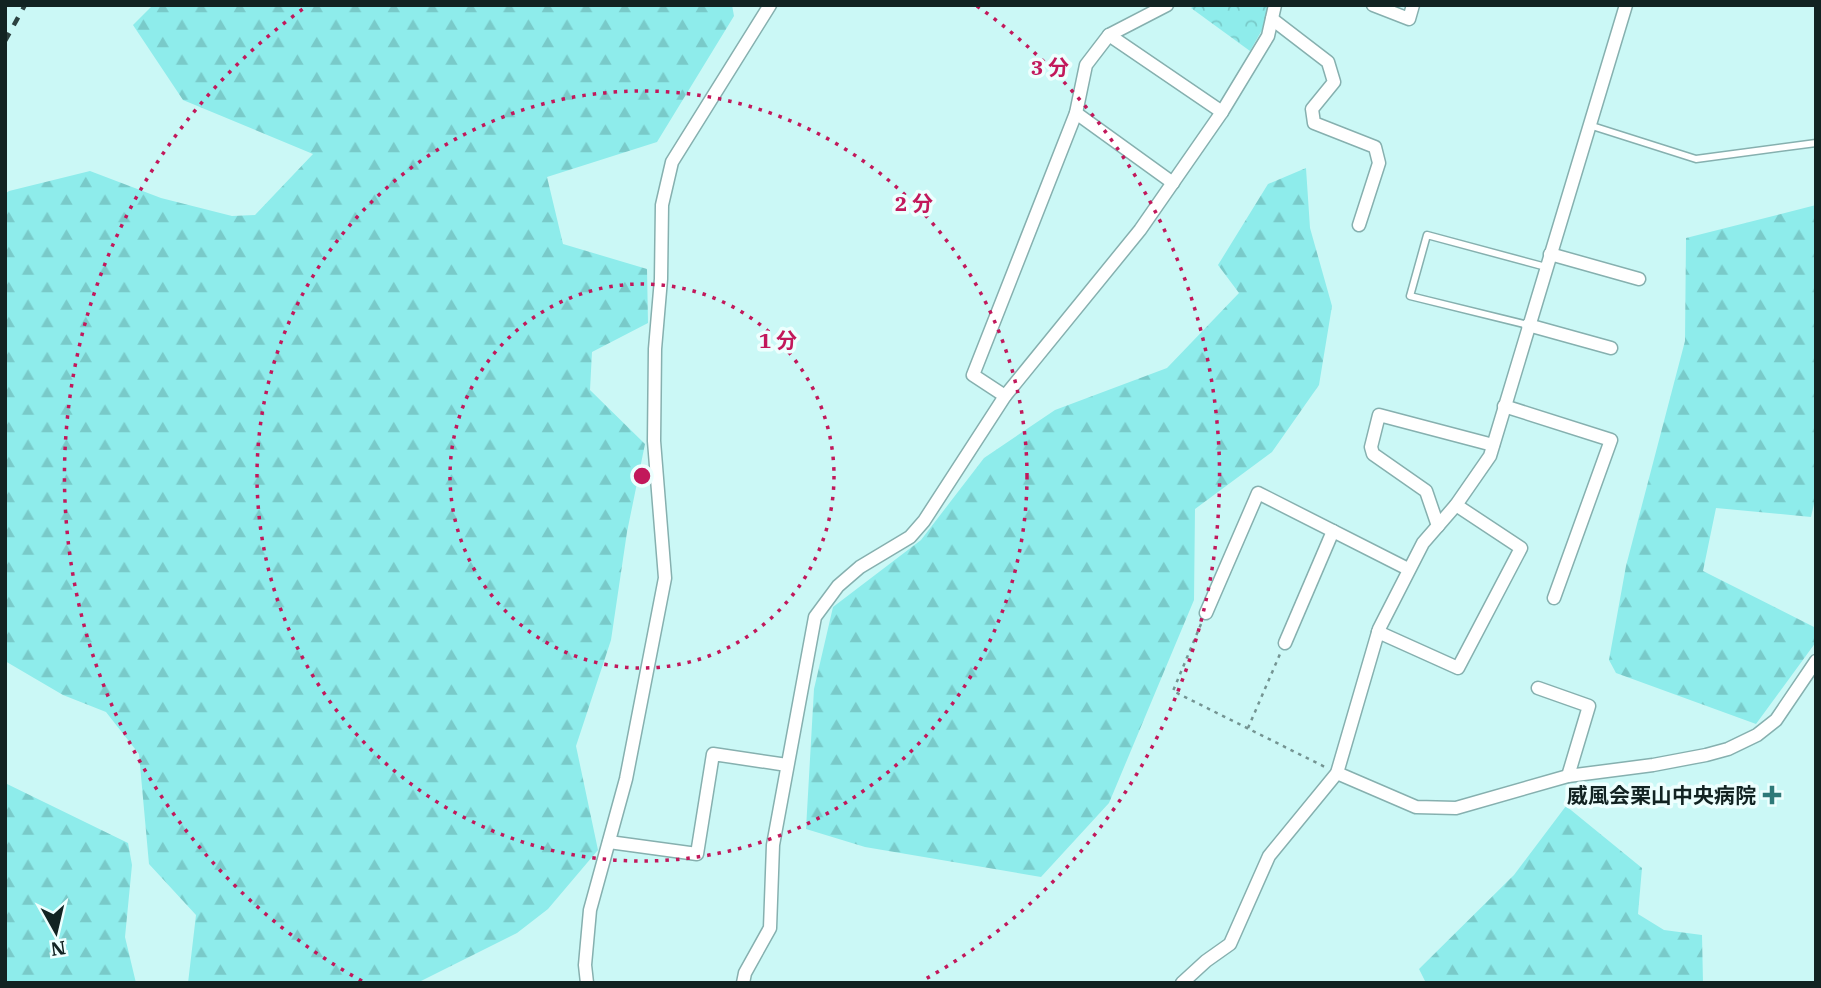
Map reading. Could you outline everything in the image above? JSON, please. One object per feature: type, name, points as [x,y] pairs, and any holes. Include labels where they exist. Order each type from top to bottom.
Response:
[{"type":"street","points":[[587,983],[585,965],[590,910],[626,779],[665,578],[654,441],[655,349],[661,279],[662,205],[672,162],[770,5]]},
{"type":"street","points":[[1005,396],[973,375],[1076,113],[1087,65],[1109,36],[1167,5]]},
{"type":"street","points":[[743,983],[745,973],[769,928],[773,845],[815,617],[838,586],[860,567],[910,537],[924,521],[1005,396],[1140,230],[1222,112],[1268,36],[1276,5]]},
{"type":"street","points":[[1373,5],[1409,19],[1413,5]]},
{"type":"street","points":[[1182,983],[1230,944],[1269,856],[1338,773],[1378,632],[1408,569],[1423,543],[1456,505],[1490,456],[1626,5]]},
{"type":"street","points":[[1272,19],[1328,62],[1334,82],[1312,109],[1314,122],[1375,147],[1379,163],[1359,225]]},
{"type":"street","points":[[1109,36],[1222,112]]},
{"type":"street","points":[[1076,113],[1172,183]]},
{"type":"street","points":[[1548,261],[1639,279]]},
{"type":"street","points":[[1528,325],[1611,348]]},
{"type":"street","points":[[1504,406],[1611,440],[1554,598]]},
{"type":"street","points":[[1438,526],[1426,491],[1373,454],[1371,447],[1379,415],[1493,445]]},
{"type":"street","points":[[1206,613],[1258,493],[1408,569]]},
{"type":"street","points":[[1378,632],[1458,668],[1521,548],[1456,505]]},
{"type":"street","points":[[1285,643],[1333,531]]},
{"type":"street","points":[[1338,773],[1416,807],[1456,808],[1568,776],[1653,765],[1728,749],[1757,735],[1776,720],[1816,661]]},
{"type":"street","points":[[1538,688],[1589,706],[1568,776]]},
{"type":"street","points":[[608,842],[698,854],[713,754],[787,765]]},
{"type":"lane","points":[[1589,125],[1696,159],[1816,143]]},
{"type":"lane","points":[[1528,325],[1410,296],[1427,235],[1548,261]]},
{"type":"path","points":[[1206,613],[1173,691],[1338,773]]},
{"type":"path","points":[[1248,728],[1285,643]]},
{"type":"green space","points":[[153,5],[732,5],[734,16],[657,142],[547,177],[563,244],[647,269],[648,323],[592,352],[590,390],[645,444],[627,532],[611,640],[576,746],[598,850],[548,909],[517,933],[417,983],[188,983],[196,915],[149,864],[139,754],[106,712],[63,695],[5,661],[5,194],[90,171],[161,198],[232,216],[255,215],[313,154],[183,100],[133,25]]},
{"type":"green space","points":[[1195,5],[1268,5],[1262,30],[1250,51],[1191,8]]},
{"type":"green space","points":[[1306,168],[1310,228],[1332,306],[1319,385],[1272,452],[1195,509],[1194,600],[1109,803],[1041,877],[865,847],[806,829],[814,689],[833,607],[921,540],[984,458],[1055,410],[1167,368],[1239,293],[1218,265],[1268,184]]},
{"type":"green space","points":[[1816,205],[1816,495],[1811,517],[1716,508],[1703,571],[1816,628],[1816,642],[1756,724],[1616,673],[1609,660],[1626,566],[1685,341],[1686,238]]},
{"type":"green space","points":[[5,783],[128,843],[132,865],[125,937],[136,983],[5,983]]},
{"type":"green space","points":[[1566,806],[1642,868],[1638,914],[1664,930],[1702,935],[1703,983],[1426,983],[1419,969],[1514,875]]},
{"type":"railway","points":[[5,41],[25,5]]},
{"type":"place","name":"威風会栗山中央病院","points":[[1772,795]]}]
